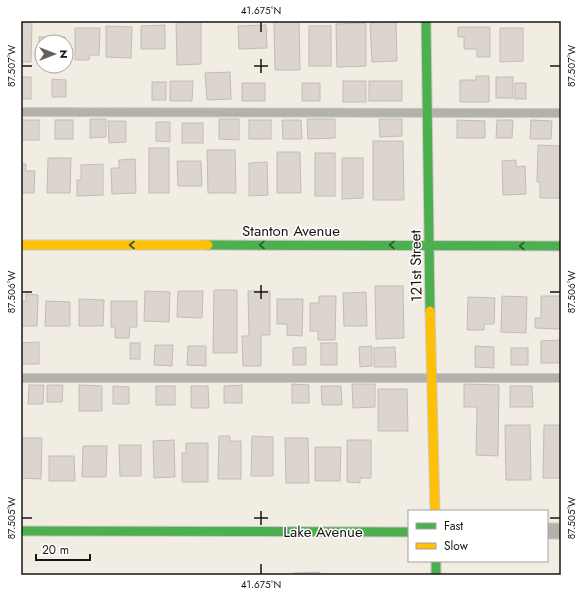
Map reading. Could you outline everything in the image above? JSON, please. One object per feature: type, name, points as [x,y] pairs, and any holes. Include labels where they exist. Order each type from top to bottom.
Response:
[{"type":"street","name":"121st Street","points":[[426,21],[435,510]]},
{"type":"street","name":"Stanton Avenue","points":[[21,245],[561,246]]},
{"type":"street","name":"Lake Avenue","points":[[21,531],[408,532]]},
{"type":"street","points":[[548,531],[561,531]]},
{"type":"street","points":[[436,562],[436,575]]},
{"type":"lane","points":[[21,112],[561,114]]},
{"type":"lane","points":[[21,378],[561,378]]},
{"type":"building","points":[[176,21],[201,21],[201,64],[177,65]]},
{"type":"building","points":[[274,21],[299,21],[300,70],[275,70]]},
{"type":"building","points":[[21,22],[32,22],[31,62],[21,62]]},
{"type":"building","points":[[396,22],[397,61],[372,62],[370,23]]},
{"type":"building","points":[[366,23],[366,66],[337,67],[336,24]]},
{"type":"building","points":[[165,25],[165,49],[141,49],[141,26]]},
{"type":"building","points":[[266,25],[267,48],[239,49],[238,26]]},
{"type":"building","points":[[106,26],[132,27],[131,58],[106,57]]},
{"type":"building","points":[[309,26],[331,26],[331,66],[309,66]]},
{"type":"building","points":[[458,27],[490,27],[490,57],[477,57],[477,49],[464,49],[464,37],[458,37]]},
{"type":"building","points":[[75,28],[100,28],[99,55],[90,55],[89,60],[75,60]]},
{"type":"building","points":[[500,28],[523,28],[523,61],[500,62]]},
{"type":"building","points":[[230,72],[231,99],[207,100],[205,73]]},
{"type":"building","points":[[476,76],[489,76],[489,102],[460,102],[460,80],[476,80]]},
{"type":"building","points":[[21,77],[31,77],[31,99],[21,99]]},
{"type":"building","points":[[496,77],[513,77],[513,98],[496,98]]},
{"type":"building","points":[[52,79],[66,80],[66,97],[52,97]]},
{"type":"building","points":[[170,81],[193,81],[192,101],[170,101]]},
{"type":"building","points":[[343,81],[366,81],[366,102],[343,102]]},
{"type":"building","points":[[369,81],[402,81],[402,101],[369,101]]},
{"type":"building","points":[[152,82],[166,82],[166,100],[152,100]]},
{"type":"building","points":[[242,83],[265,83],[265,101],[242,101]]},
{"type":"building","points":[[302,83],[320,83],[320,101],[302,101]]},
{"type":"building","points":[[515,83],[526,83],[526,99],[515,99]]},
{"type":"building","points":[[90,119],[106,119],[106,137],[90,138]]},
{"type":"building","points":[[219,119],[239,119],[239,140],[219,139]]},
{"type":"building","points":[[307,119],[335,119],[335,138],[308,139]]},
{"type":"building","points":[[379,119],[402,119],[402,136],[380,137]]},
{"type":"building","points":[[21,120],[39,120],[39,140],[21,140]]},
{"type":"building","points":[[55,120],[73,120],[73,139],[55,139]]},
{"type":"building","points":[[249,120],[271,120],[271,139],[249,139]]},
{"type":"building","points":[[282,120],[301,120],[302,139],[283,139]]},
{"type":"building","points":[[457,120],[485,121],[485,138],[457,138]]},
{"type":"building","points":[[497,120],[513,120],[512,138],[496,138]]},
{"type":"building","points":[[531,120],[552,121],[551,139],[530,139]]},
{"type":"building","points":[[108,121],[126,121],[126,142],[109,143]]},
{"type":"building","points":[[156,122],[170,122],[170,142],[156,141]]},
{"type":"building","points":[[182,123],[203,123],[203,143],[182,143]]},
{"type":"building","points":[[373,141],[403,141],[404,200],[373,200]]},
{"type":"building","points":[[538,145],[561,146],[560,198],[540,198],[540,182],[537,182]]},
{"type":"building","points":[[149,148],[169,148],[169,193],[149,193]]},
{"type":"building","points":[[207,150],[235,150],[236,193],[208,193]]},
{"type":"building","points":[[277,152],[300,152],[301,193],[277,193]]},
{"type":"building","points":[[315,153],[335,153],[335,196],[315,196]]},
{"type":"building","points":[[48,158],[71,158],[70,193],[47,193]]},
{"type":"building","points":[[342,158],[363,158],[363,198],[342,199]]},
{"type":"building","points":[[135,159],[136,193],[112,194],[111,168],[119,168],[119,160]]},
{"type":"building","points":[[516,160],[516,167],[525,166],[526,194],[503,195],[502,161]]},
{"type":"building","points":[[177,161],[201,161],[202,186],[178,186]]},
{"type":"building","points":[[267,162],[268,195],[249,196],[249,163]]},
{"type":"building","points":[[21,164],[26,164],[26,171],[35,171],[34,193],[21,193]]},
{"type":"building","points":[[103,164],[103,195],[77,196],[77,180],[81,180],[81,165]]},
{"type":"building","points":[[375,286],[403,286],[404,338],[376,339]]},
{"type":"building","points":[[214,290],[237,290],[237,353],[213,353]]},
{"type":"building","points":[[145,291],[170,292],[169,322],[144,321]]},
{"type":"building","points":[[178,291],[203,291],[202,318],[177,317]]},
{"type":"building","points":[[248,291],[270,291],[270,335],[261,335],[261,366],[243,366],[242,336],[249,336]]},
{"type":"building","points":[[366,292],[367,326],[344,326],[343,293]]},
{"type":"building","points":[[26,294],[38,295],[37,326],[21,326],[21,301],[26,301]]},
{"type":"building","points":[[319,296],[336,296],[335,340],[318,340],[318,331],[310,331],[310,303],[319,303]]},
{"type":"building","points":[[502,296],[527,297],[526,333],[501,332]]},
{"type":"building","points":[[541,296],[561,296],[560,329],[535,328],[535,318],[541,318]]},
{"type":"building","points":[[468,297],[495,298],[494,324],[484,324],[484,330],[467,330]]},
{"type":"building","points":[[79,299],[104,300],[103,326],[79,326]]},
{"type":"building","points":[[277,299],[303,299],[302,336],[287,335],[287,324],[277,324]]},
{"type":"building","points":[[46,301],[70,302],[70,326],[45,326]]},
{"type":"building","points":[[111,301],[137,301],[137,327],[130,327],[129,338],[115,338],[115,327],[111,327]]},
{"type":"building","points":[[561,340],[561,363],[541,363],[541,341]]},
{"type":"building","points":[[39,342],[39,364],[21,364],[21,343]]},
{"type":"building","points":[[130,343],[140,343],[140,359],[130,359]]},
{"type":"building","points":[[321,343],[337,343],[337,365],[321,365]]},
{"type":"building","points":[[155,345],[173,345],[172,366],[154,365]]},
{"type":"building","points":[[188,346],[206,346],[206,366],[187,365]]},
{"type":"building","points":[[372,346],[372,366],[360,367],[359,347]]},
{"type":"building","points":[[475,346],[494,347],[494,368],[475,367]]},
{"type":"building","points":[[306,347],[306,365],[293,365],[293,348]]},
{"type":"building","points":[[395,347],[396,367],[374,367],[374,348]]},
{"type":"building","points":[[511,348],[528,348],[528,365],[511,365]]},
{"type":"building","points":[[292,384],[309,385],[309,403],[292,403]]},
{"type":"building","points":[[352,384],[375,384],[375,407],[353,408]]},
{"type":"building","points":[[464,384],[499,385],[498,456],[476,455],[477,407],[464,407]]},
{"type":"building","points":[[29,385],[44,385],[43,404],[28,404]]},
{"type":"building","points":[[47,385],[63,385],[62,402],[47,402]]},
{"type":"building","points":[[79,385],[102,386],[102,411],[79,411]]},
{"type":"building","points":[[242,385],[242,403],[224,403],[224,386]]},
{"type":"building","points":[[113,386],[129,387],[129,404],[113,404]]},
{"type":"building","points":[[156,386],[175,386],[175,405],[156,405]]},
{"type":"building","points":[[191,386],[208,386],[209,408],[191,408]]},
{"type":"building","points":[[321,386],[341,386],[342,405],[322,405]]},
{"type":"building","points":[[510,386],[532,386],[533,407],[510,407]]},
{"type":"building","points":[[378,389],[407,389],[408,431],[378,431]]},
{"type":"building","points":[[505,425],[530,425],[531,480],[506,480]]},
{"type":"building","points":[[544,425],[561,425],[561,478],[543,478]]},
{"type":"building","points":[[219,436],[230,436],[230,441],[241,441],[241,479],[218,479]]},
{"type":"building","points":[[252,436],[273,437],[273,476],[251,476]]},
{"type":"building","points":[[21,438],[42,438],[41,479],[21,478]]},
{"type":"building","points":[[285,438],[308,438],[309,483],[286,483]]},
{"type":"building","points":[[174,440],[175,477],[154,478],[153,441]]},
{"type":"building","points":[[347,440],[371,440],[371,478],[360,478],[360,483],[347,482]]},
{"type":"building","points":[[186,443],[208,443],[208,482],[182,482],[182,453],[186,453]]},
{"type":"building","points":[[119,445],[141,445],[141,476],[120,476]]},
{"type":"building","points":[[83,446],[107,446],[106,477],[82,477]]},
{"type":"building","points":[[315,447],[341,447],[340,481],[315,481]]},
{"type":"building","points":[[49,456],[74,456],[75,481],[49,481]]},
{"type":"building","points":[[320,572],[320,575],[294,575],[293,573]]},
{"type":"traffic: fast","points":[[426,21],[430,311]]},
{"type":"traffic: fast","points":[[208,245],[561,246]]},
{"type":"traffic: fast","points":[[21,531],[408,532]]},
{"type":"traffic: fast","points":[[436,562],[436,575]]},
{"type":"traffic: slow","points":[[21,245],[208,245]]},
{"type":"traffic: slow","points":[[430,311],[435,510]]}]
